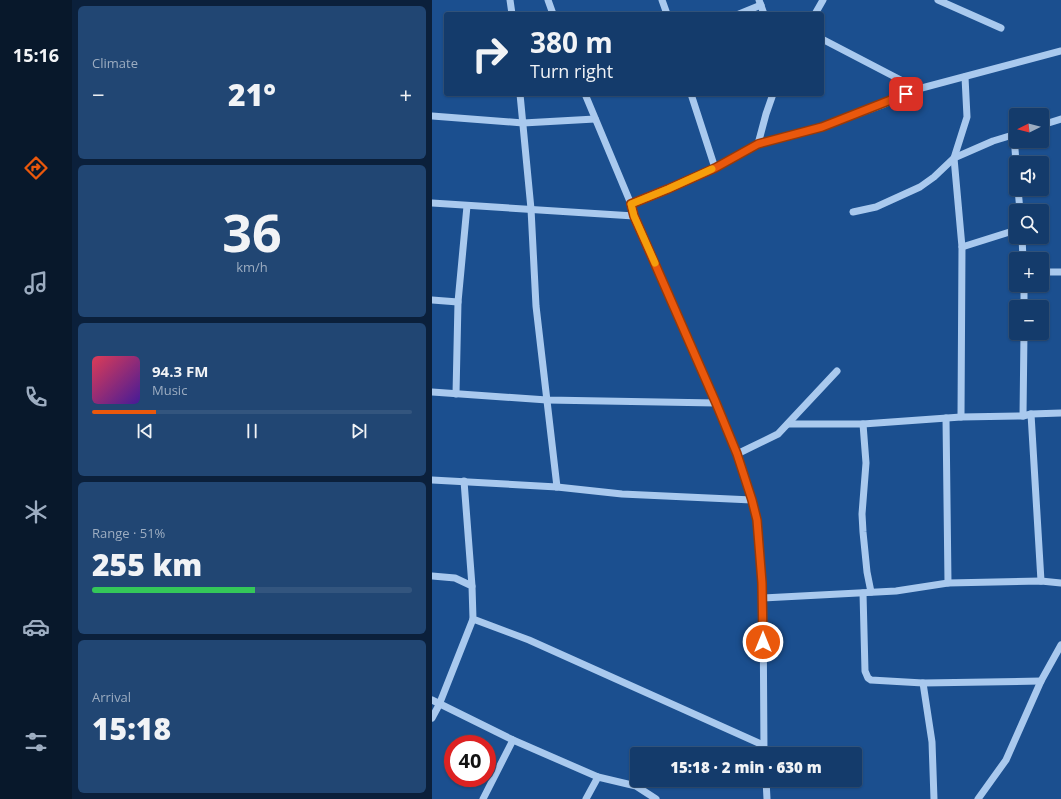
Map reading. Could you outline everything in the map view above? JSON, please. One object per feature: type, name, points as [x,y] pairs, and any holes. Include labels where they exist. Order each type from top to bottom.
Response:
[{"type":"street","points":[[510,0],[512,12]]},
{"type":"street","points":[[548,0],[552,12]]},
{"type":"street","points":[[662,0],[665,12]]},
{"type":"street","points":[[816,12],[823,0]]},
{"type":"street","points":[[938,0],[1001,28]]},
{"type":"street","points":[[742,12],[760,2],[763,12]]},
{"type":"street","points":[[824,40],[918,89]]},
{"type":"street","points":[[631,204],[715,168],[758,144],[822,127],[882,105],[918,89],[1061,51]]},
{"type":"street","points":[[961,417],[962,247],[954,158],[967,117],[965,77]]},
{"type":"street","points":[[520,96],[531,209],[536,306],[557,488]]},
{"type":"street","points":[[473,619],[529,640],[763,745],[763,598],[757,520],[752,500],[737,454],[634,216],[631,204],[586,96]]},
{"type":"street","points":[[691,96],[715,168]]},
{"type":"street","points":[[758,144],[772,96]]},
{"type":"street","points":[[432,116],[523,123],[595,119]]},
{"type":"street","points":[[1049,123],[1061,119]]},
{"type":"street","points":[[853,212],[876,207],[920,187],[934,177],[954,158],[993,141],[1009,136]]},
{"type":"street","points":[[432,203],[634,216]]},
{"type":"street","points":[[456,394],[458,302],[467,206]]},
{"type":"street","points":[[962,247],[1009,232]]},
{"type":"street","points":[[1049,272],[1061,272]]},
{"type":"street","points":[[432,300],[458,302]]},
{"type":"street","points":[[1023,416],[1024,340]]},
{"type":"street","points":[[737,454],[778,434],[822,385],[837,371]]},
{"type":"street","points":[[432,392],[547,400],[716,403]]},
{"type":"street","points":[[788,424],[863,424],[961,417],[1023,416],[1031,414],[1061,413]]},
{"type":"street","points":[[1031,414],[1041,581]]},
{"type":"street","points":[[946,418],[948,583]]},
{"type":"street","points":[[863,424],[866,463],[862,514],[867,572],[871,592]]},
{"type":"street","points":[[432,480],[464,481],[622,494],[752,500]]},
{"type":"street","points":[[432,718],[439,705],[473,619],[464,481]]},
{"type":"street","points":[[432,576],[455,578],[472,586]]},
{"type":"street","points":[[763,598],[896,591],[948,583],[1041,581],[1061,583]]},
{"type":"street","points":[[863,593],[865,671],[868,678],[875,680],[923,683],[1041,681]]},
{"type":"street","points":[[978,799],[1006,760],[1041,681],[1061,645]]},
{"type":"street","points":[[923,683],[932,742],[934,799]]},
{"type":"street","points":[[432,700],[439,705],[513,740],[598,777],[636,786],[656,799]]},
{"type":"street","points":[[484,799],[513,740]]},
{"type":"street","points":[[586,799],[598,777]]},
{"type":"street","points":[[766,787],[767,799]]},
{"type":"slow traffic","points":[[655,263],[634,216],[631,204],[712,169]]},
{"type":"route","points":[[763,642],[762,583],[757,520],[752,500],[737,454],[685,330],[634,216],[631,204],[715,168],[758,144],[822,127],[882,105],[906,94]]}]
